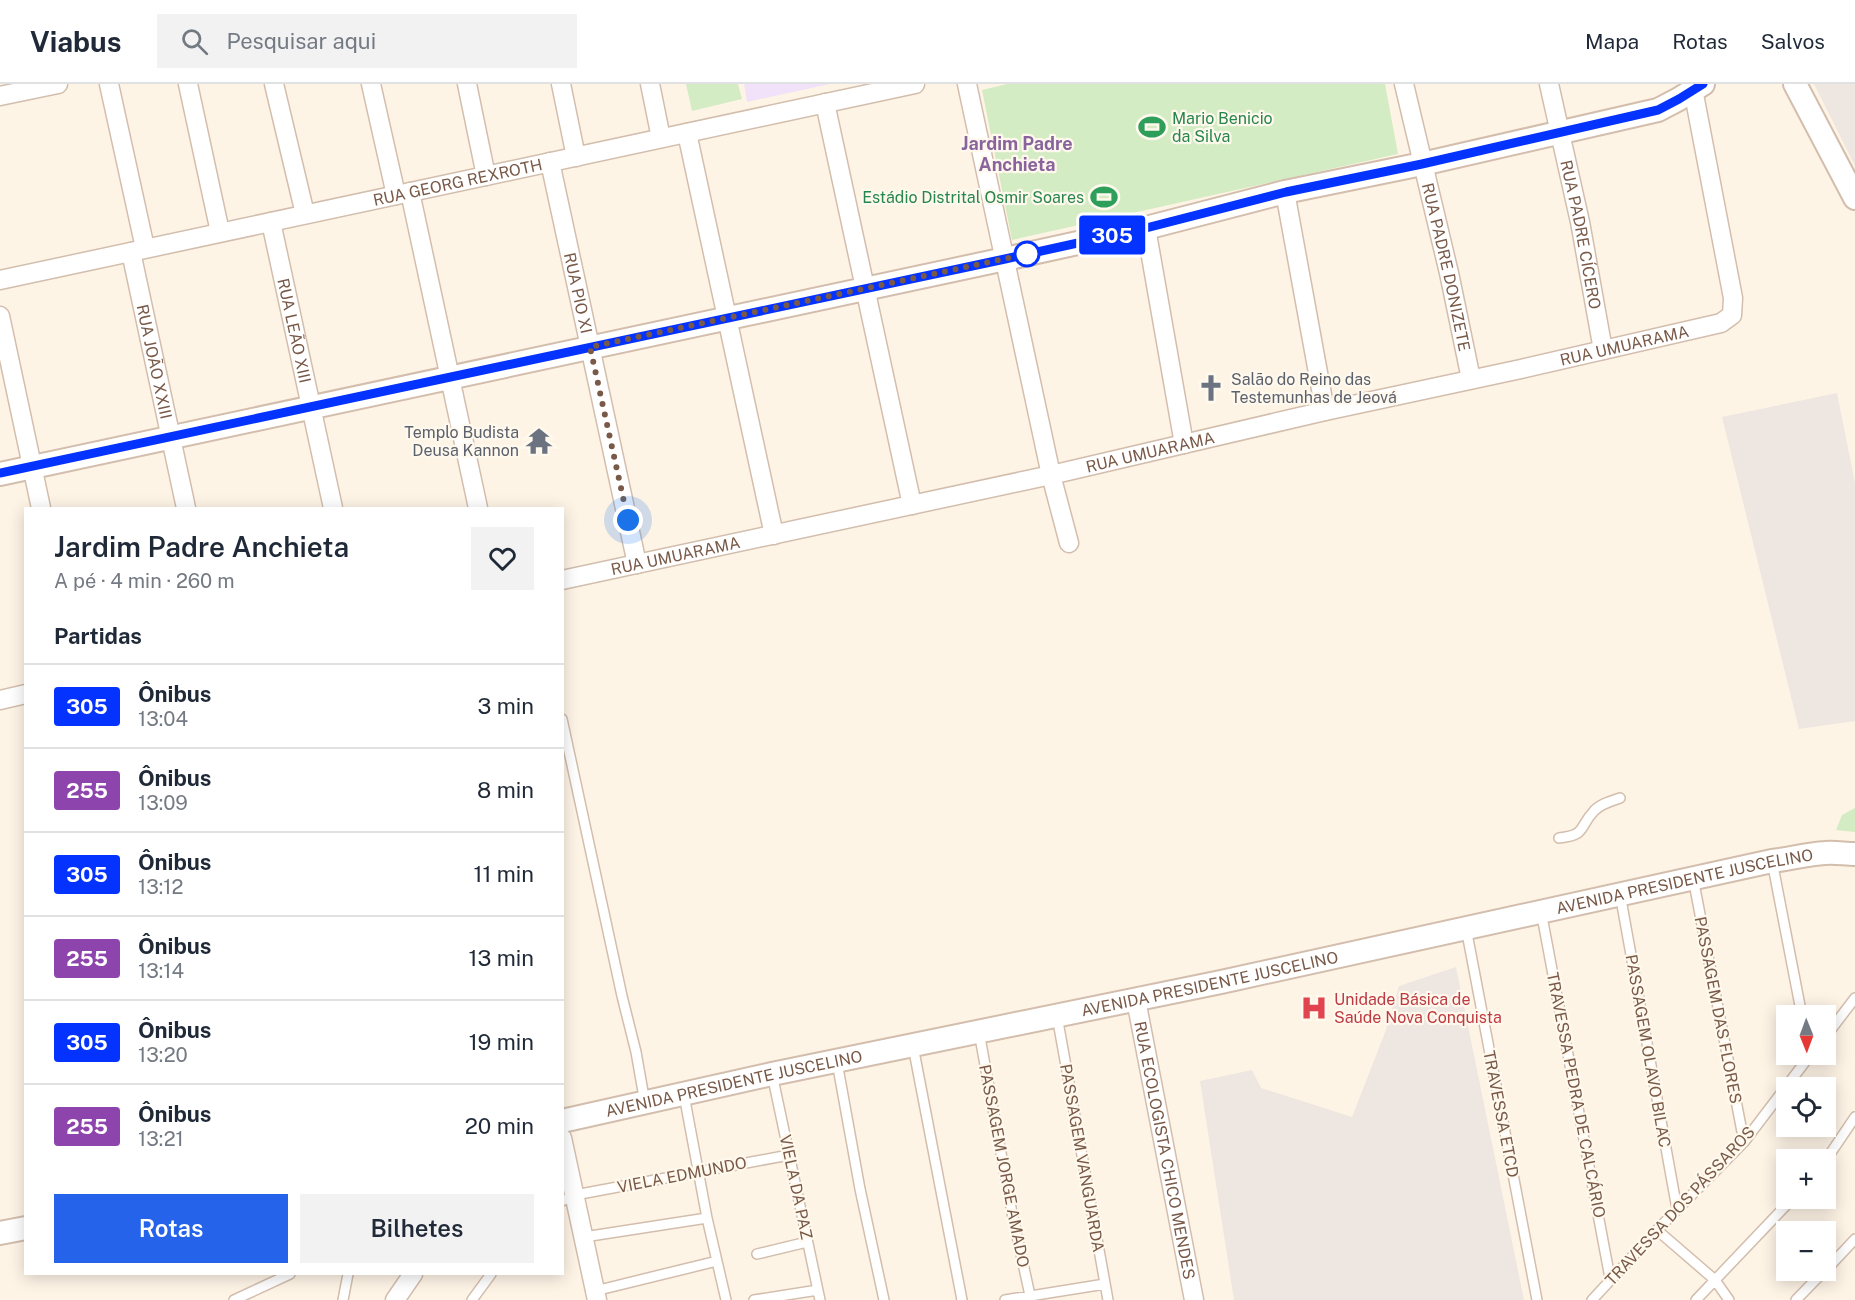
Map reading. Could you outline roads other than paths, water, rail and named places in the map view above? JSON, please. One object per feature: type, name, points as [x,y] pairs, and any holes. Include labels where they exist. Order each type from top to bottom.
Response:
[{"type":"street","points":[[0,96],[58,84]]},
{"type":"street","name":"RUA JOÃO XXIII","points":[[109,84],[171,437],[186,507]]},
{"type":"street","points":[[188,84],[220,232]]},
{"type":"street","points":[[274,84],[305,214]]},
{"type":"street","points":[[371,84],[403,194],[450,377],[478,507]]},
{"type":"street","points":[[467,84],[486,176]]},
{"type":"street","points":[[561,84],[576,157]]},
{"type":"street","points":[[650,84],[661,138]]},
{"type":"street","name":"RUA GEORG REXROTH","points":[[0,280],[915,84]]},
{"type":"street","points":[[967,84],[1051,475],[1069,543]]},
{"type":"street","name":"RUA PADRE DONIZETE","points":[[1404,84],[1449,273],[1471,379]]},
{"type":"street","name":"RUA PADRE CÍCERO","points":[[1549,84],[1580,222],[1603,350]]},
{"type":"street","points":[[1795,84],[1855,198]]},
{"type":"street","points":[[0,474],[1146,228],[1286,192],[1422,164],[1658,110],[1696,86]]},
{"type":"street","name":"RUA UMUARAMA","points":[[564,580],[1051,475],[1721,323],[1732,315],[1733,298],[1696,86]]},
{"type":"street","points":[[825,103],[912,505]]},
{"type":"street","points":[[687,133],[774,535]]},
{"type":"street","name":"RUA PIO XI","points":[[550,162],[637,564]]},
{"type":"street","points":[[1286,192],[1325,411]]},
{"type":"street","name":"RUA LEÃO XIII","points":[[271,222],[333,507]]},
{"type":"street","points":[[1146,228],[1184,444]]},
{"type":"street","points":[[0,316],[41,507]]},
{"type":"street","points":[[0,700],[24,694]]},
{"type":"street","name":"AVENIDA PRESIDENTE JUSCELINO","points":[[564,1121],[772,1074],[1057,1017],[1772,861],[1793,859],[1810,854],[1855,854]]},
{"type":"street","name":"RUA ECOLOGISTA CHICO MENDES","points":[[1136,1000],[1194,1300]]},
{"type":"street","points":[[564,1155],[569,1198],[584,1237],[592,1297]]},
{"type":"street","points":[[0,1233],[24,1228]]},
{"type":"street","points":[[395,1300],[413,1275]]},
{"type":"lane","points":[[564,728],[636,1052],[645,1103]]},
{"type":"lane","points":[[1558,838],[1580,833],[1594,811],[1620,798]]},
{"type":"lane","points":[[1772,861],[1800,1005]]},
{"type":"lane","name":"PASSAGEM DAS FLORES","points":[[1693,878],[1744,1142]]},
{"type":"lane","name":"PASSAGEM OLAVO BILAC","points":[[1620,894],[1677,1209]]},
{"type":"lane","name":"TRAVESSA PEDRA DE CALCÁRIO","points":[[1541,911],[1610,1278]]},
{"type":"lane","name":"TRAVESSA ETCD","points":[[1466,928],[1537,1300]]},
{"type":"lane","points":[[1836,1023],[1855,998]]},
{"type":"lane","name":"PASSAGEM VANGUARDA","points":[[1057,1017],[1108,1300]]},
{"type":"lane","name":"PASSAGEM JORGE AMADO","points":[[979,1032],[1012,1213],[1031,1298]]},
{"type":"lane","points":[[914,1046],[962,1300]]},
{"type":"lane","points":[[837,1062],[860,1189],[884,1300]]},
{"type":"lane","name":"TRAVESSA DOS PÁSSAROS","points":[[1592,1300],[1610,1278],[1744,1142],[1803,1065]]},
{"type":"lane","name":"VIELA DA PAZ","points":[[772,1074],[820,1300]]},
{"type":"lane","points":[[684,1095],[726,1300]]},
{"type":"lane","points":[[1833,1149],[1855,1117]]},
{"type":"lane","name":"VIELA EDMUNDO","points":[[569,1198],[789,1155]]},
{"type":"lane","points":[[1696,1300],[1782,1209]]},
{"type":"lane","points":[[584,1237],[708,1218]]},
{"type":"lane","points":[[1657,1230],[1715,1280],[1729,1300]]},
{"type":"lane","points":[[1836,1259],[1855,1239]]},
{"type":"lane","points":[[757,1254],[807,1242]]},
{"type":"lane","points":[[592,1297],[717,1261]]},
{"type":"lane","points":[[343,1300],[348,1275]]},
{"type":"lane","points":[[472,1300],[490,1275]]},
{"type":"lane","points":[[234,1300],[275,1276]]},
{"type":"lane","points":[[1796,1300],[1814,1281]]},
{"type":"lane","points":[[1005,1300],[1031,1298],[1105,1284]]},
{"type":"lane","points":[[754,1300],[818,1290]]},
{"type":"place","name":"Mario Benicio da Silva","points":[[1152,127]]},
{"type":"place","name":"Estádio Distrital Osmir Soares","points":[[1104,197]]},
{"type":"place","name":"Salão do Reino das Testemunhas de Jeová","points":[[1211,388]]},
{"type":"place","name":"Templo Budista Deusa Kannon","points":[[539,441]]},
{"type":"place","name":"Unidade Básica de Saúde Nova Conquista","points":[[1314,1008]]},
{"type":"district","name":"Jardim Padre Anchieta","points":[[1017,153]]}]
